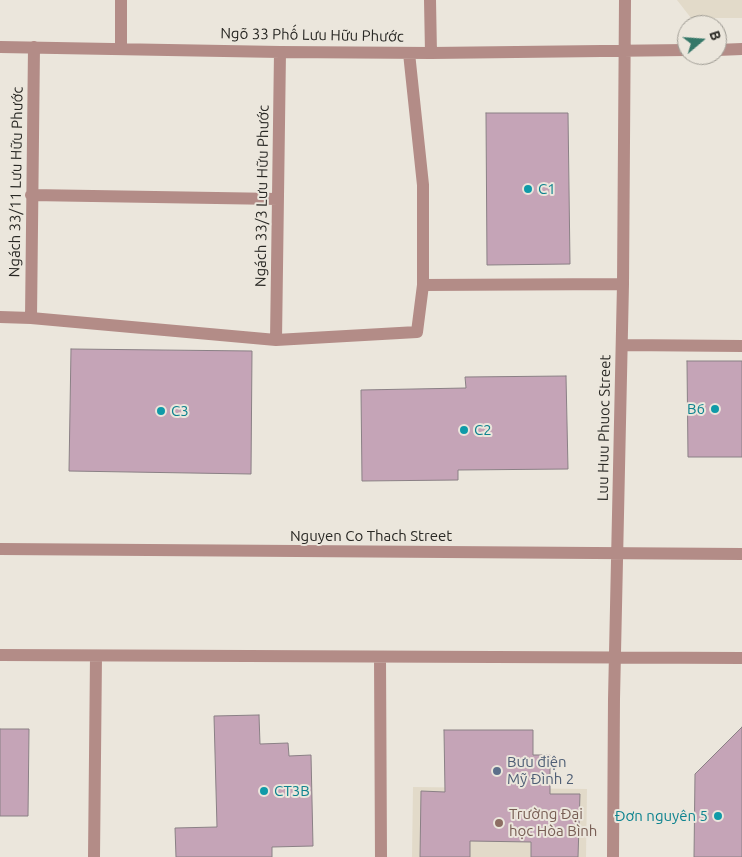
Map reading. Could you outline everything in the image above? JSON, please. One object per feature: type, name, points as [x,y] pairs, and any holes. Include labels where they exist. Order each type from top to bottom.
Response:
[{"type":"street","points":[[121,0],[121,49]]},
{"type":"street","points":[[430,0],[431,53]]},
{"type":"street","name":"Luu Huu Phuoc Street","points":[[613,857],[623,284],[625,0]]},
{"type":"street","name":"Ngõ 33 Phố Lưu Hữu Phước","points":[[0,47],[409,53],[677,50]]},
{"type":"street","name":"Ngách 33/11 Lưu Hữu Phước","points":[[30,318],[34,47]]},
{"type":"street","points":[[727,50],[742,49]]},
{"type":"street","name":"Ngách 33/3 Lưu Hữu Phước","points":[[276,340],[280,52]]},
{"type":"street","points":[[0,317],[276,340],[417,332],[423,285],[424,185],[409,53]]},
{"type":"street","points":[[31,195],[278,199]]},
{"type":"street","points":[[423,285],[623,284]]},
{"type":"street","points":[[622,345],[742,346]]},
{"type":"street","name":"Nguyen Co Thach Street","points":[[0,550],[742,554]]},
{"type":"street","points":[[0,655],[742,658]]},
{"type":"street","points":[[94,857],[96,656]]},
{"type":"street","points":[[380,657],[381,857]]},
{"type":"shaded area","points":[[677,0],[742,0],[742,18],[727,18],[727,15],[689,15]]},
{"type":"shaded area","name":"Trường Đại học Hòa Bình","points":[[413,787],[587,789],[586,857],[412,857]]},
{"type":"building","name":"C1","points":[[486,113],[568,113],[570,264],[487,265]]},
{"type":"building","name":"C3","points":[[71,349],[252,351],[251,474],[69,471]]},
{"type":"building","name":"B6","points":[[687,361],[742,361],[742,457],[688,457]]},
{"type":"building","name":"C2","points":[[566,376],[568,469],[458,470],[458,480],[362,481],[361,390],[466,388],[465,377]]},
{"type":"building","name":"CT3B","points":[[259,715],[260,744],[288,743],[289,756],[311,755],[313,846],[272,847],[272,857],[176,857],[175,828],[217,827],[214,716]]},
{"type":"building","name":"Đơn nguyên 5","points":[[742,727],[742,857],[694,857],[695,774]]},
{"type":"building","points":[[0,729],[29,729],[28,816],[0,816]]},
{"type":"building","name":"Trường Đại học Hòa Bình","points":[[444,730],[533,730],[533,755],[550,755],[550,794],[580,794],[578,857],[531,857],[531,842],[470,841],[470,857],[420,857],[421,791],[445,792]]},
{"type":"place","name":"C1","points":[[528,189]]},
{"type":"place","name":"B6","points":[[715,409]]},
{"type":"place","name":"C3","points":[[161,411]]},
{"type":"place","name":"C2","points":[[464,430]]},
{"type":"place","name":"Bưu điện Mỹ Đình 2","points":[[497,771]]},
{"type":"place","name":"CT3B","points":[[264,791]]},
{"type":"place","name":"Đơn nguyên 5","points":[[718,816]]},
{"type":"place","name":"Trường Đại học Hòa Bình","points":[[499,823]]}]
